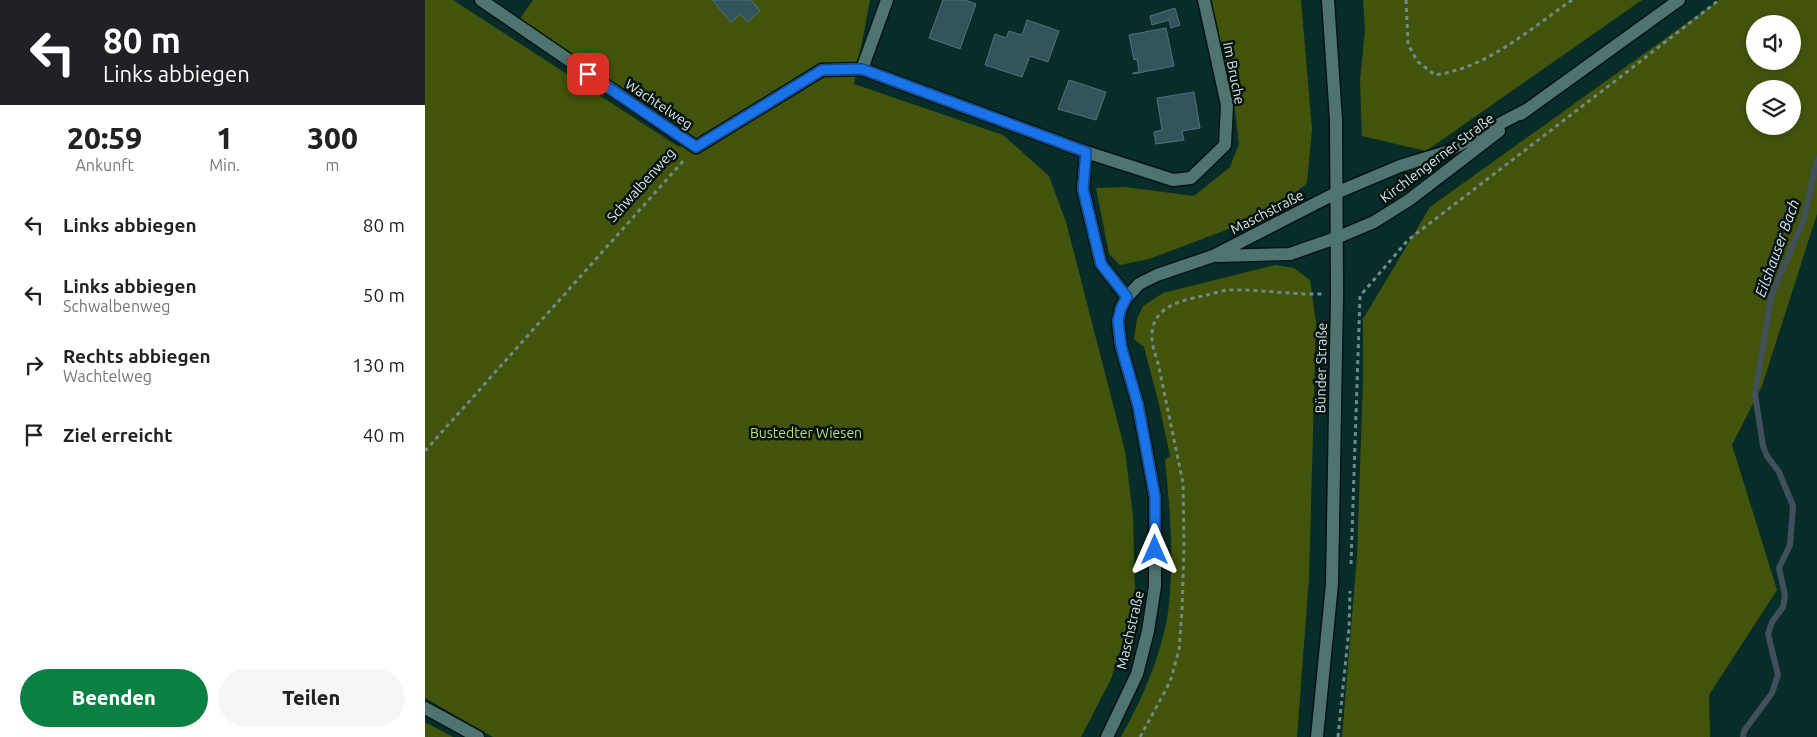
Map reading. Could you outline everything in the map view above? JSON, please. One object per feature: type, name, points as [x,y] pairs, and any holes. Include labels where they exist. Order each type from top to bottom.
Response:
[{"type":"street","name":"Wachtelweg","points":[[481,0],[696,147]]},
{"type":"street","points":[[862,69],[887,0]]},
{"type":"street","name":"Im Bruche","points":[[1086,152],[1173,180],[1191,178],[1225,144],[1227,105],[1204,0]]},
{"type":"street","name":"Bünder Straße","points":[[1317,737],[1332,584],[1337,294],[1336,120],[1328,0]]},
{"type":"street","name":"Kirchlengerner Straße","points":[[1337,238],[1374,222],[1409,200],[1527,110],[1679,0]]},
{"type":"street","name":"Schwalbenweg","points":[[696,147],[822,70],[862,69],[1086,152]]},
{"type":"street","name":"Kirchlengerner Straße","points":[[1335,193],[1400,166],[1446,152],[1527,110]]},
{"type":"street","points":[[1086,152],[1083,189],[1101,264],[1127,297]]},
{"type":"street","name":"Maschstraße","points":[[1107,737],[1137,674],[1148,631],[1155,586],[1155,497],[1138,405],[1121,346],[1118,321],[1121,308],[1127,297],[1139,284],[1157,275],[1213,256],[1335,193]]},
{"type":"street","name":"Maschstraße","points":[[1213,256],[1290,254],[1337,238]]},
{"type":"street","points":[[425,708],[478,737]]},
{"type":"path","points":[[1406,0],[1408,44],[1417,61],[1435,75],[1450,73],[1494,55],[1572,0]]},
{"type":"path","points":[[1351,570],[1360,296],[1408,240],[1719,0]]},
{"type":"path","name":"Schwalbenweg","points":[[425,450],[696,147]]},
{"type":"path","points":[[1140,737],[1171,682],[1179,650],[1183,592],[1183,483],[1158,363],[1152,346],[1152,332],[1157,317],[1171,304],[1228,290],[1337,294]]},
{"type":"path","points":[[1339,737],[1351,589]]},
{"type":"green space","name":"Bustedter Wiesen","points":[[425,0],[453,0],[679,147],[688,136],[519,20],[533,0],[870,0],[854,84],[1003,135],[1049,176],[1066,222],[1125,451],[1133,516],[1135,595],[1125,637],[1111,679],[1081,737],[493,737],[425,698]]},
{"type":"green space","points":[[1209,0],[1301,0],[1312,129],[1307,183],[1277,208],[1221,232],[1149,259],[1120,265],[1109,254],[1096,188],[1125,187],[1194,196],[1230,167],[1239,144],[1233,93]]},
{"type":"green space","points":[[1363,0],[1642,0],[1426,151],[1362,136],[1360,81],[1365,30]]},
{"type":"green space","points":[[1719,0],[1817,0],[1817,214],[1762,386],[1732,445],[1777,590],[1709,695],[1710,737],[1342,737],[1357,556],[1363,381],[1363,319],[1430,207]]},
{"type":"green space","points":[[1275,265],[1294,268],[1310,280],[1316,323],[1309,578],[1297,737],[1121,737],[1145,690],[1157,656],[1169,605],[1171,568],[1170,514],[1165,460],[1170,456],[1144,347],[1134,339],[1137,319],[1143,306],[1163,293]]},
{"type":"green space","points":[[425,722],[453,737],[425,737]]},
{"type":"building","points":[[712,0],[751,0],[760,11],[747,22],[741,14],[731,22]]},
{"type":"building","points":[[943,0],[965,0],[976,4],[960,49],[929,38]]},
{"type":"building","points":[[1175,8],[1180,25],[1171,28],[1169,20],[1152,25],[1150,16]]},
{"type":"building","points":[[1027,20],[1059,31],[1048,62],[1030,56],[1022,77],[985,65],[995,34],[1006,38],[1009,31],[1022,35]]},
{"type":"building","points":[[1166,28],[1174,66],[1133,74],[1139,72],[1137,59],[1134,60],[1129,35]]},
{"type":"building","points":[[1069,80],[1106,92],[1096,120],[1058,109]]},
{"type":"building","points":[[1194,92],[1200,128],[1182,131],[1184,140],[1156,144],[1154,132],[1162,130],[1157,98]]},
{"type":"waterway","name":"Eilshauser Bach","points":[[1743,737],[1744,731],[1772,693],[1778,675],[1768,634],[1772,622],[1783,607],[1785,595],[1779,568],[1790,545],[1793,506],[1779,472],[1767,456],[1763,446],[1755,394],[1771,297],[1804,219],[1817,159]]},
{"type":"route","points":[[588,74],[696,147],[822,70],[862,69],[1086,152],[1083,189],[1101,264],[1127,297],[1121,308],[1118,321],[1121,346],[1138,405],[1155,497],[1155,550]]}]
